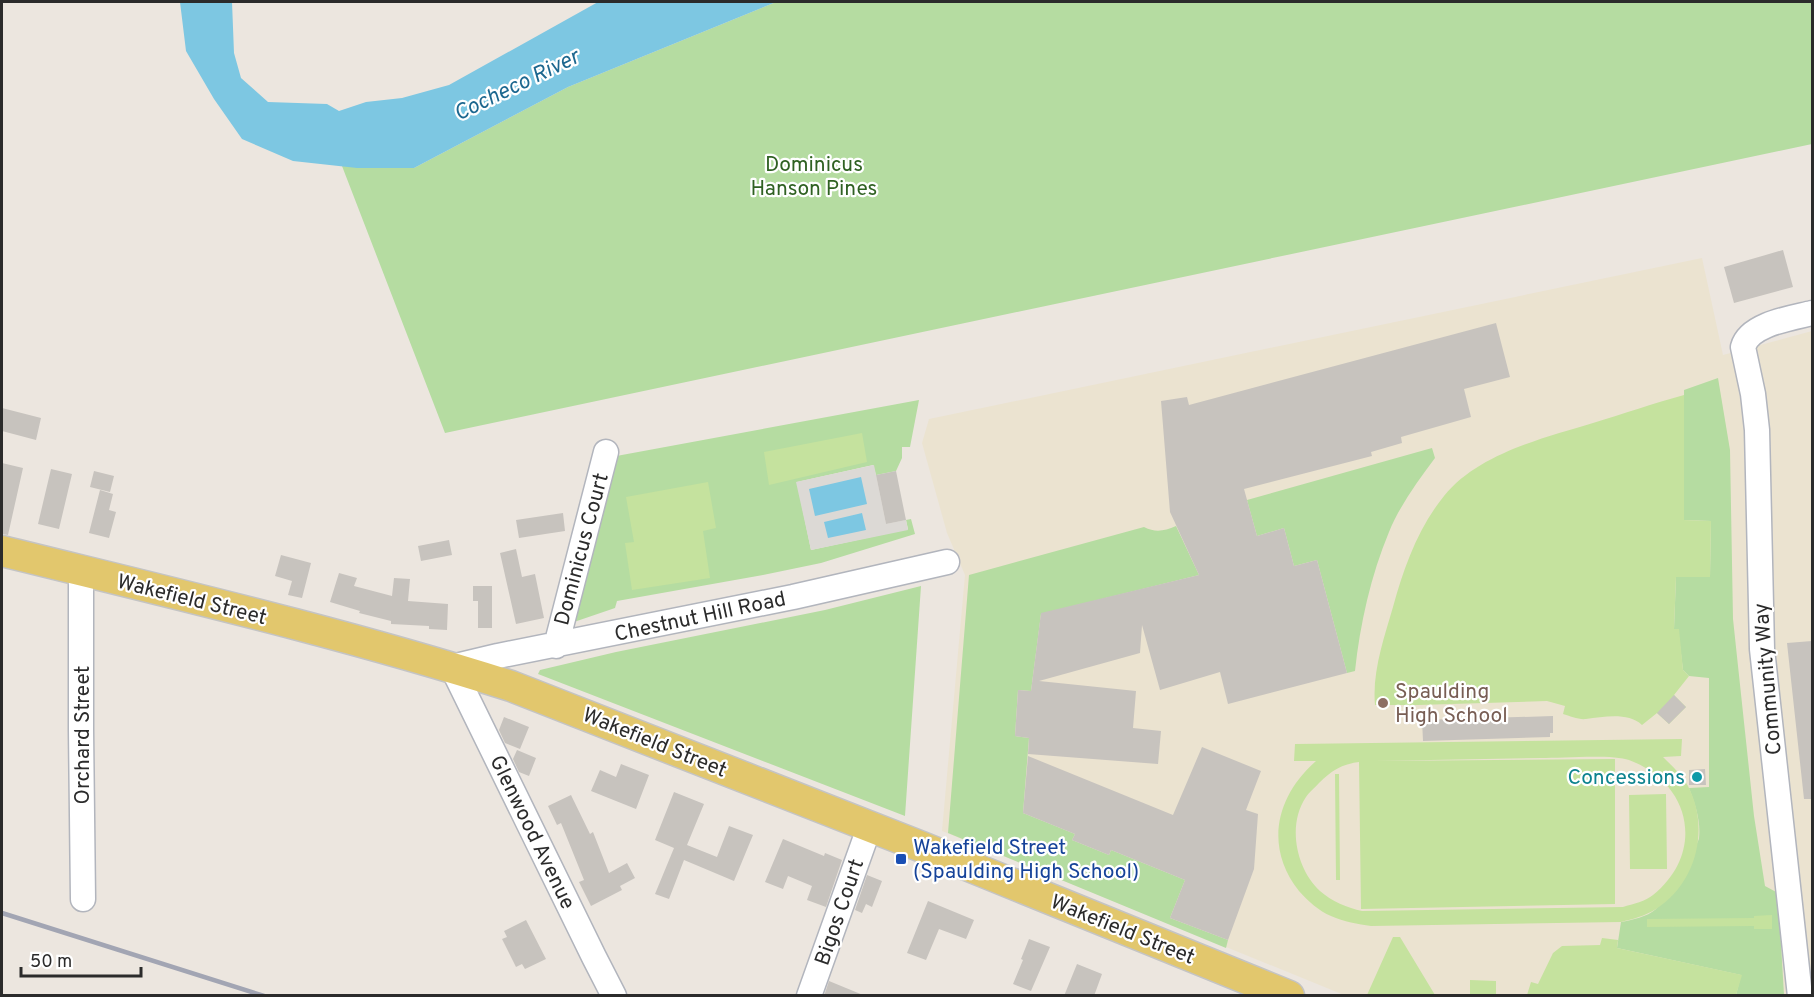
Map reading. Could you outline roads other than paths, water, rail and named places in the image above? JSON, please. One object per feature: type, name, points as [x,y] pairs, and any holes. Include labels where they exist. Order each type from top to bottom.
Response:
[{"type":"main road","name":"Wakefield Street","points":[[2,551],[299,626],[452,667],[511,686],[922,847],[1288,996]]},
{"type":"street","name":"Community Way","points":[[1800,996],[1763,660],[1757,430],[1753,394],[1743,346],[1744,340],[1749,335],[1766,326],[1812,312]]},
{"type":"street","name":"Dominicus Court","points":[[556,645],[606,452]]},
{"type":"street","name":"Chestnut Hill Road","points":[[452,667],[793,597],[947,562]]},
{"type":"street","name":"Orchard Street","points":[[81,571],[84,899]]},
{"type":"street","name":"Glenwood Avenue","points":[[452,667],[614,996]]},
{"type":"street","name":"Bigos Court","points":[[809,996],[869,828]]},
{"type":"water","name":"Cocheco River","points":[[180,2],[232,2],[234,53],[241,78],[268,102],[327,104],[339,111],[366,102],[402,98],[449,85],[598,2],[776,2],[568,87],[414,168],[357,168],[293,161],[242,139],[214,99],[186,51]]},
{"type":"water","points":[[861,477],[867,504],[815,516],[809,489]]},
{"type":"water","points":[[862,513],[866,530],[828,538],[824,522]]},
{"type":"railway","points":[[2,913],[264,996]]},
{"type":"place","name":"Spaulding High School","points":[[1383,703]]},
{"type":"place","name":"Concessions","points":[[1697,777]]},
{"type":"place","name":"Wakefield Street (Spaulding High School)","points":[[901,859]]},
{"type":"park label","name":"Dominicus Hanson Pines","points":[[814,176]]}]
